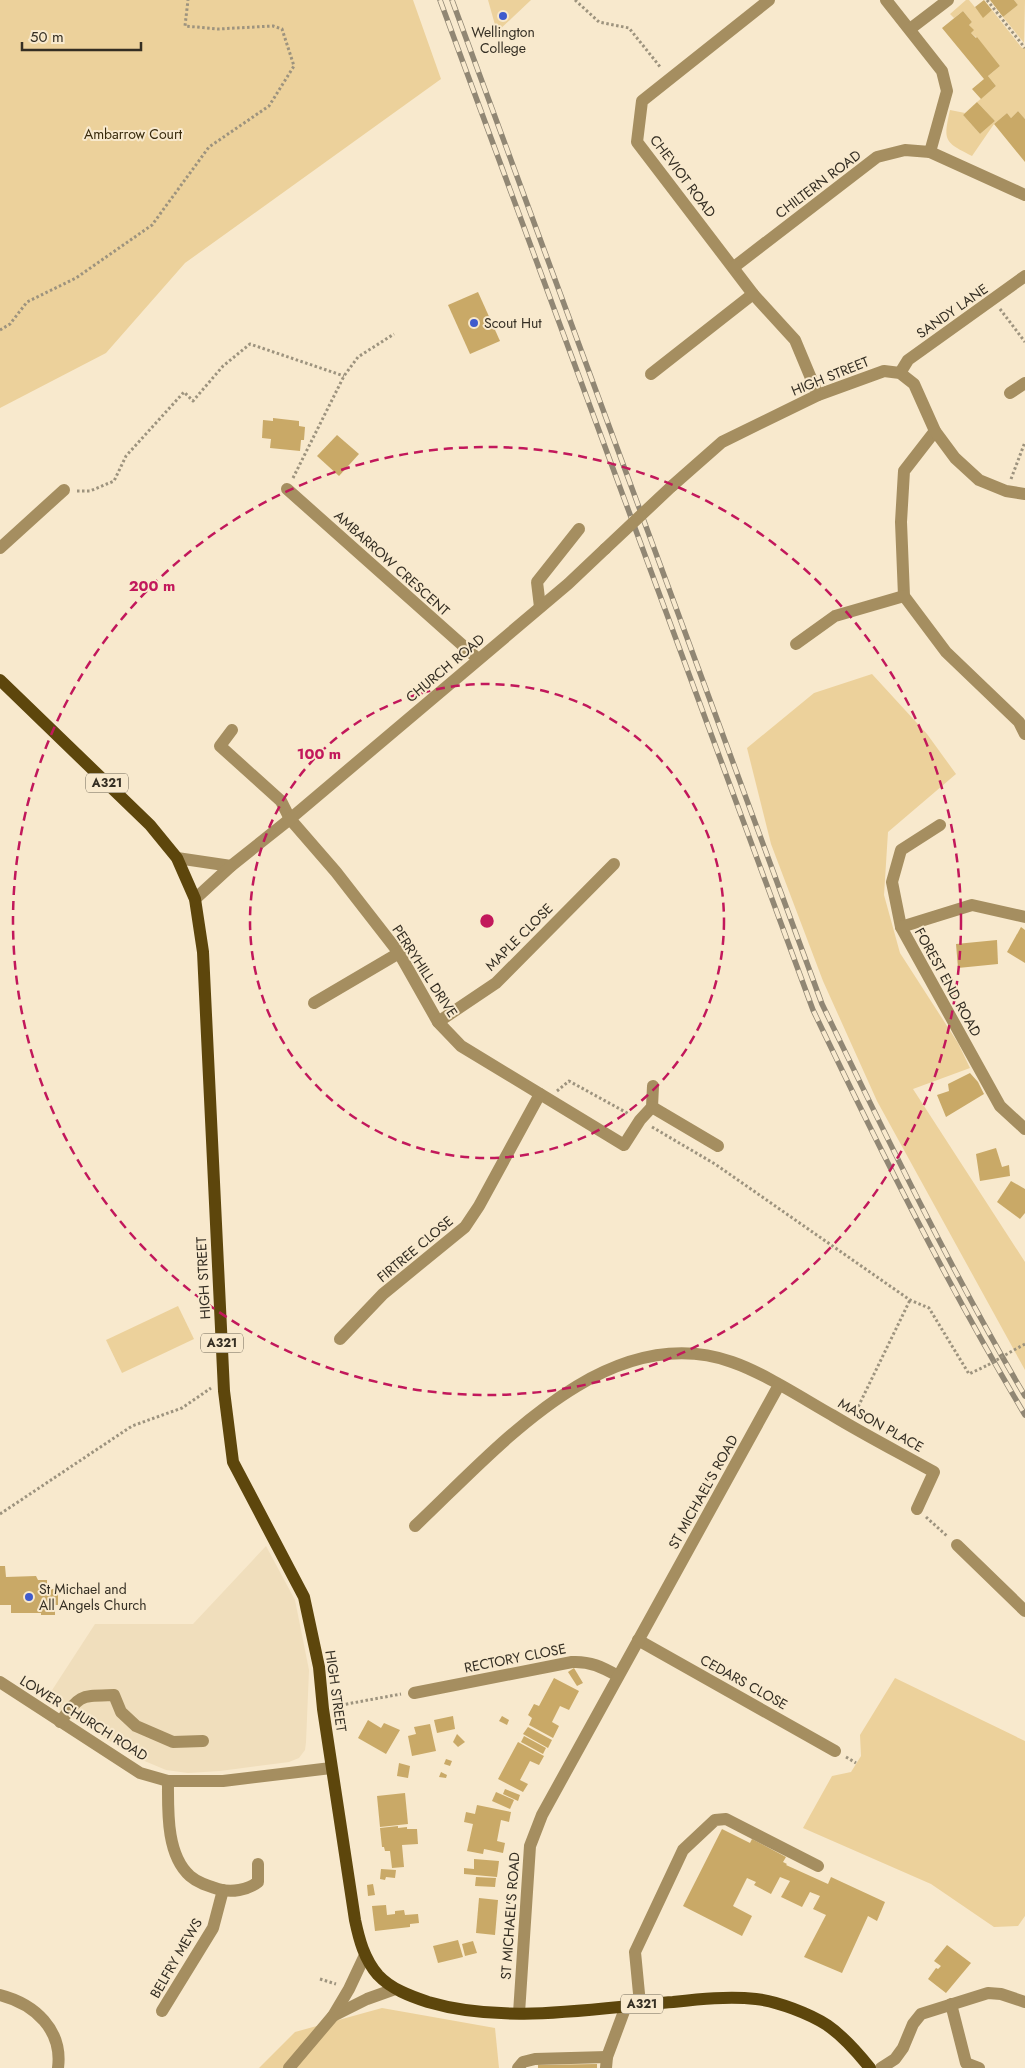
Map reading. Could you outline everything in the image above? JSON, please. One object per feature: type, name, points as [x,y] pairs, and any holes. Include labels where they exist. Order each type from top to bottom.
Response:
[{"type":"main road","name":"A321","points":[[0,680],[150,825],[177,858],[195,899]]},
{"type":"main road","name":"HIGH STREET","points":[[195,899],[202,952],[223,1380],[233,1462],[304,1597],[319,1668],[322,1709],[355,1920],[365,1955],[378,1975],[395,1989],[414,1998],[475,2012],[518,2013],[718,1998],[758,1999],[792,2009],[827,2026],[857,2053],[870,2068]]},
{"type":"street","name":"CHEVIOT ROAD","points":[[769,0],[642,101],[637,142],[754,294],[795,340],[818,395]]},
{"type":"street","points":[[886,0],[942,71],[947,92],[930,152]]},
{"type":"street","points":[[910,29],[948,0]]},
{"type":"street","name":"CHILTERN ROAD","points":[[734,267],[877,157],[905,150],[930,152],[1025,195]]},
{"type":"street","name":"SANDY LANE","points":[[900,373],[908,360],[1025,276]]},
{"type":"street","points":[[651,374],[754,294]]},
{"type":"street","name":"HIGH STREET","points":[[672,486],[722,442],[818,395],[884,372],[900,373]]},
{"type":"street","points":[[900,373],[914,384],[935,431],[955,458],[978,480],[1006,491],[1025,494]]},
{"type":"street","points":[[1010,393],[1025,383]]},
{"type":"street","points":[[935,431],[904,471],[901,522],[904,596],[946,652],[1022,720],[1025,734]]},
{"type":"street","name":"CHURCH ROAD","points":[[195,899],[231,866],[290,820],[540,607],[672,486]]},
{"type":"street","name":"AMBARROW CRESCENT","points":[[287,489],[478,659]]},
{"type":"street","points":[[0,548],[64,490]]},
{"type":"street","points":[[540,607],[537,582],[580,529]]},
{"type":"street","points":[[796,644],[835,616],[904,596]]},
{"type":"street","name":"PERRYHILL DRIVE","points":[[232,730],[220,746],[281,801],[290,820],[336,872],[398,953],[438,1022],[461,1046],[624,1145],[640,1120],[652,1107]]},
{"type":"street","name":"FOREST END ROAD","points":[[940,825],[901,850],[892,882],[901,927],[1000,1106],[1025,1129]]},
{"type":"street","points":[[177,858],[231,866]]},
{"type":"street","name":"MAPLE CLOSE","points":[[438,1022],[496,983],[614,864]]},
{"type":"street","points":[[901,927],[972,905],[1025,917]]},
{"type":"street","points":[[314,1003],[398,953]]},
{"type":"street","points":[[653,1086],[652,1107],[718,1146]]},
{"type":"street","name":"FIRTREE CLOSE","points":[[340,1339],[384,1294],[465,1227],[479,1206],[540,1094]]},
{"type":"street","points":[[415,1526],[510,1436],[560,1397],[593,1377],[632,1360],[657,1354],[686,1352],[709,1355],[733,1362],[779,1384]]},
{"type":"street","name":"MASON PLACE","points":[[779,1384],[934,1472],[917,1509]]},
{"type":"street","name":"ST MICHAEL'S ROAD","points":[[518,2013],[530,1846],[542,1815],[779,1384]]},
{"type":"street","points":[[957,1545],[1025,1611]]},
{"type":"street","name":"CEDARS CLOSE","points":[[638,1640],[835,1751]]},
{"type":"street","name":"RECTORY CLOSE","points":[[414,1693],[572,1662],[586,1661],[618,1676]]},
{"type":"street","name":"LOWER CHURCH ROAD","points":[[0,1682],[140,1773],[168,1781],[223,1781],[331,1768]]},
{"type":"street","points":[[60,1722],[76,1700],[87,1696],[114,1695],[121,1712],[136,1726],[173,1742],[203,1741]]},
{"type":"street","points":[[168,1781],[173,1846],[180,1864],[190,1876],[205,1885],[223,1890],[249,1889],[258,1882],[258,1864]]},
{"type":"street","points":[[640,2004],[635,1952],[683,1850],[714,1820],[726,1819],[818,1866]]},
{"type":"street","name":"BELFRY MEWS","points":[[162,2011],[213,1928],[223,1890]]},
{"type":"street","points":[[289,2068],[333,2016],[349,1989],[365,1955]]},
{"type":"street","points":[[333,2016],[368,1999],[395,1989]]},
{"type":"street","points":[[881,2068],[895,2059],[903,2048],[913,2024],[921,2014],[988,1993],[1001,1994],[1025,2002]]},
{"type":"street","points":[[0,1995],[34,2009],[45,2019],[52,2030],[58,2047],[58,2068]]},
{"type":"street","points":[[951,2004],[966,2064],[979,2068]]},
{"type":"street","points":[[518,2068],[523,2062],[534,2059],[607,2062],[626,2006]]},
{"type":"path","points":[[0,330],[10,324],[27,302],[76,278],[152,225],[209,147],[269,106],[294,66],[282,29],[273,26],[218,29],[184,26],[188,0]]},
{"type":"path","points":[[575,0],[599,22],[629,28],[669,78]]},
{"type":"path","points":[[987,0],[1025,46]]},
{"type":"path","points":[[993,300],[1025,342]]},
{"type":"path","points":[[287,489],[344,376],[358,357],[394,334]]},
{"type":"path","points":[[64,490],[90,491],[114,481],[126,456],[184,392],[194,401],[223,366],[250,344],[344,376]]},
{"type":"path","points":[[1006,491],[1025,442]]},
{"type":"path","points":[[715,1164],[910,1300],[928,1308],[969,1374],[1025,1344]]},
{"type":"path","points":[[832,1415],[858,1407],[910,1300]]},
{"type":"path","points":[[0,1514],[132,1426],[182,1408],[223,1380]]},
{"type":"path","points":[[917,1509],[957,1545]]},
{"type":"path","points":[[322,1709],[414,1693]]},
{"type":"shaded area","points":[[266,1546],[295,1600],[309,1670],[306,1742],[305,1750],[299,1758],[289,1762],[220,1771],[188,1773],[166,1770],[135,1757],[45,1701],[95,1624],[193,1624]]},
{"type":"green space","name":"Ambarrow Court","points":[[0,0],[413,0],[441,79],[185,263],[106,353],[0,408]]},
{"type":"green space","name":"Wellington College","points":[[488,0],[531,0],[497,32]]},
{"type":"green space","points":[[966,0],[969,0],[983,17],[992,10],[1022,48],[1025,47],[1025,119],[1018,111],[1011,118],[1007,113],[994,124],[972,156],[956,147],[948,139],[947,128],[950,110],[965,113],[963,115],[980,134],[995,121],[977,102],[996,86],[988,76],[1000,66],[971,33],[973,30],[969,25],[972,22],[963,11],[954,18],[950,14]]},
{"type":"green space","points":[[1014,0],[1025,0],[1024,43],[1003,17],[1018,5]]},
{"type":"green space","points":[[872,674],[927,734],[956,774],[888,832],[884,895],[900,953],[958,1043],[970,1068],[913,1089],[1025,1262],[1025,1370],[877,1101],[823,981],[771,844],[747,748],[814,693]]},
{"type":"green space","points":[[178,1306],[194,1339],[122,1373],[106,1340]]},
{"type":"green space","points":[[895,1678],[1025,1741],[1025,1916],[1018,1926],[994,1927],[931,1884],[803,1828],[832,1776],[851,1772],[861,1756],[860,1735]]},
{"type":"green space","points":[[382,2008],[495,2028],[499,2068],[259,2068],[295,2032]]},
{"type":"building","points":[[984,0],[992,10],[983,18],[975,7]]},
{"type":"building","points":[[990,0],[1014,0],[1018,5],[1003,17]]},
{"type":"building","points":[[963,11],[972,22],[969,25],[974,30],[971,33],[977,37],[1000,66],[988,76],[996,86],[981,99],[972,89],[984,79],[942,28]]},
{"type":"building","points":[[977,102],[995,121],[980,134],[963,115]]},
{"type":"building","points":[[1018,111],[1025,119],[1025,162],[994,124],[1007,113],[1011,118]]},
{"type":"building","name":"Scout Hut","points":[[478,292],[500,341],[470,354],[448,305]]},
{"type":"building","points":[[273,418],[299,421],[299,426],[305,427],[304,440],[301,440],[300,451],[270,448],[271,439],[262,438],[263,420],[273,421]]},
{"type":"building","points":[[337,435],[359,454],[339,476],[317,456]]},
{"type":"building","points":[[1021,927],[1025,930],[1025,963],[1007,952]]},
{"type":"building","points":[[997,940],[998,964],[958,968],[956,944]]},
{"type":"building","points":[[970,1073],[978,1082],[984,1094],[946,1117],[937,1095],[949,1091],[948,1084]]},
{"type":"building","points":[[996,1148],[1002,1167],[1009,1165],[1010,1176],[980,1181],[976,1154]]},
{"type":"building","points":[[1011,1181],[1025,1189],[1025,1213],[1020,1219],[997,1202]]},
{"type":"building","name":"St Michael and All Angels Church","points":[[0,1566],[5,1566],[6,1577],[36,1576],[38,1580],[47,1580],[47,1589],[58,1589],[58,1605],[55,1605],[55,1615],[11,1613],[11,1605],[0,1605]]},
{"type":"building","points":[[574,1668],[583,1683],[577,1686],[568,1672]]},
{"type":"building","points":[[554,1678],[579,1691],[569,1710],[560,1706],[552,1722],[559,1726],[553,1738],[529,1725],[532,1718],[528,1715],[534,1704],[539,1706]]},
{"type":"building","points":[[453,1716],[455,1729],[437,1733],[434,1720]]},
{"type":"building","points":[[502,1716],[509,1720],[507,1725],[499,1721]]},
{"type":"building","points":[[368,1720],[381,1728],[384,1723],[400,1730],[386,1754],[358,1738]]},
{"type":"building","points":[[430,1724],[436,1751],[412,1756],[408,1736],[416,1734],[414,1727]]},
{"type":"building","points":[[528,1727],[552,1740],[548,1748],[523,1734]]},
{"type":"building","points":[[457,1734],[465,1742],[458,1747],[453,1742]]},
{"type":"building","points":[[524,1736],[546,1748],[543,1754],[521,1742]]},
{"type":"building","points":[[518,1742],[544,1756],[539,1765],[530,1761],[520,1780],[528,1784],[523,1792],[498,1779]]},
{"type":"building","points":[[446,1759],[452,1761],[450,1766],[444,1764]]},
{"type":"building","points":[[399,1763],[410,1766],[408,1778],[397,1776]]},
{"type":"building","points":[[441,1772],[447,1775],[446,1778],[439,1777]]},
{"type":"building","points":[[505,1789],[520,1795],[518,1801],[503,1794]]},
{"type":"building","points":[[496,1792],[514,1800],[510,1809],[492,1801]]},
{"type":"building","points":[[405,1793],[408,1824],[380,1827],[377,1796]]},
{"type":"building","points":[[477,1805],[511,1812],[509,1822],[501,1820],[497,1841],[505,1843],[503,1853],[484,1849],[483,1854],[467,1851],[473,1824],[464,1822],[466,1812],[475,1814]]},
{"type":"building","points":[[398,1826],[398,1828],[417,1829],[418,1844],[402,1845],[404,1867],[392,1868],[390,1851],[385,1851],[384,1847],[382,1847],[380,1828]]},
{"type":"building","points":[[722,1829],[750,1843],[752,1839],[786,1857],[783,1862],[786,1865],[828,1884],[831,1877],[885,1902],[877,1921],[868,1916],[842,1973],[804,1957],[826,1915],[813,1909],[820,1896],[810,1892],[802,1907],[781,1897],[790,1881],[780,1877],[771,1894],[754,1885],[756,1882],[747,1878],[733,1906],[752,1916],[742,1936],[683,1906]]},
{"type":"building","points":[[474,1859],[499,1861],[497,1877],[464,1874],[464,1868],[474,1869]]},
{"type":"building","points":[[381,1869],[396,1870],[395,1878],[386,1877],[385,1880],[380,1879]]},
{"type":"building","points":[[476,1877],[496,1878],[495,1887],[475,1886]]},
{"type":"building","points":[[373,1884],[375,1895],[368,1896],[367,1885]]},
{"type":"building","points":[[479,1898],[498,1900],[495,1935],[476,1933]]},
{"type":"building","points":[[386,1905],[387,1915],[395,1914],[395,1911],[404,1910],[405,1915],[418,1914],[419,1923],[410,1924],[410,1927],[375,1931],[372,1906]]},
{"type":"building","points":[[458,1940],[463,1957],[438,1963],[433,1946]]},
{"type":"building","points":[[473,1941],[477,1953],[465,1956],[462,1944]]},
{"type":"building","points":[[947,1945],[971,1963],[946,1993],[928,1979],[936,1968],[938,1969],[941,1966],[934,1961]]},
{"type":"building","points":[[597,2064],[597,2068],[538,2068],[538,2065]]},
{"type":"railway","points":[[440,0],[813,1010],[941,1266],[1025,1415]]},
{"type":"railway","points":[[452,0],[822,1004],[945,1251],[1025,1396]]},
{"type":"place","name":"Wellington College","points":[[503,16]]},
{"type":"place","name":"Scout Hut","points":[[474,323]]},
{"type":"place","name":"St Michael and All Angels Church","points":[[29,1597]]}]
